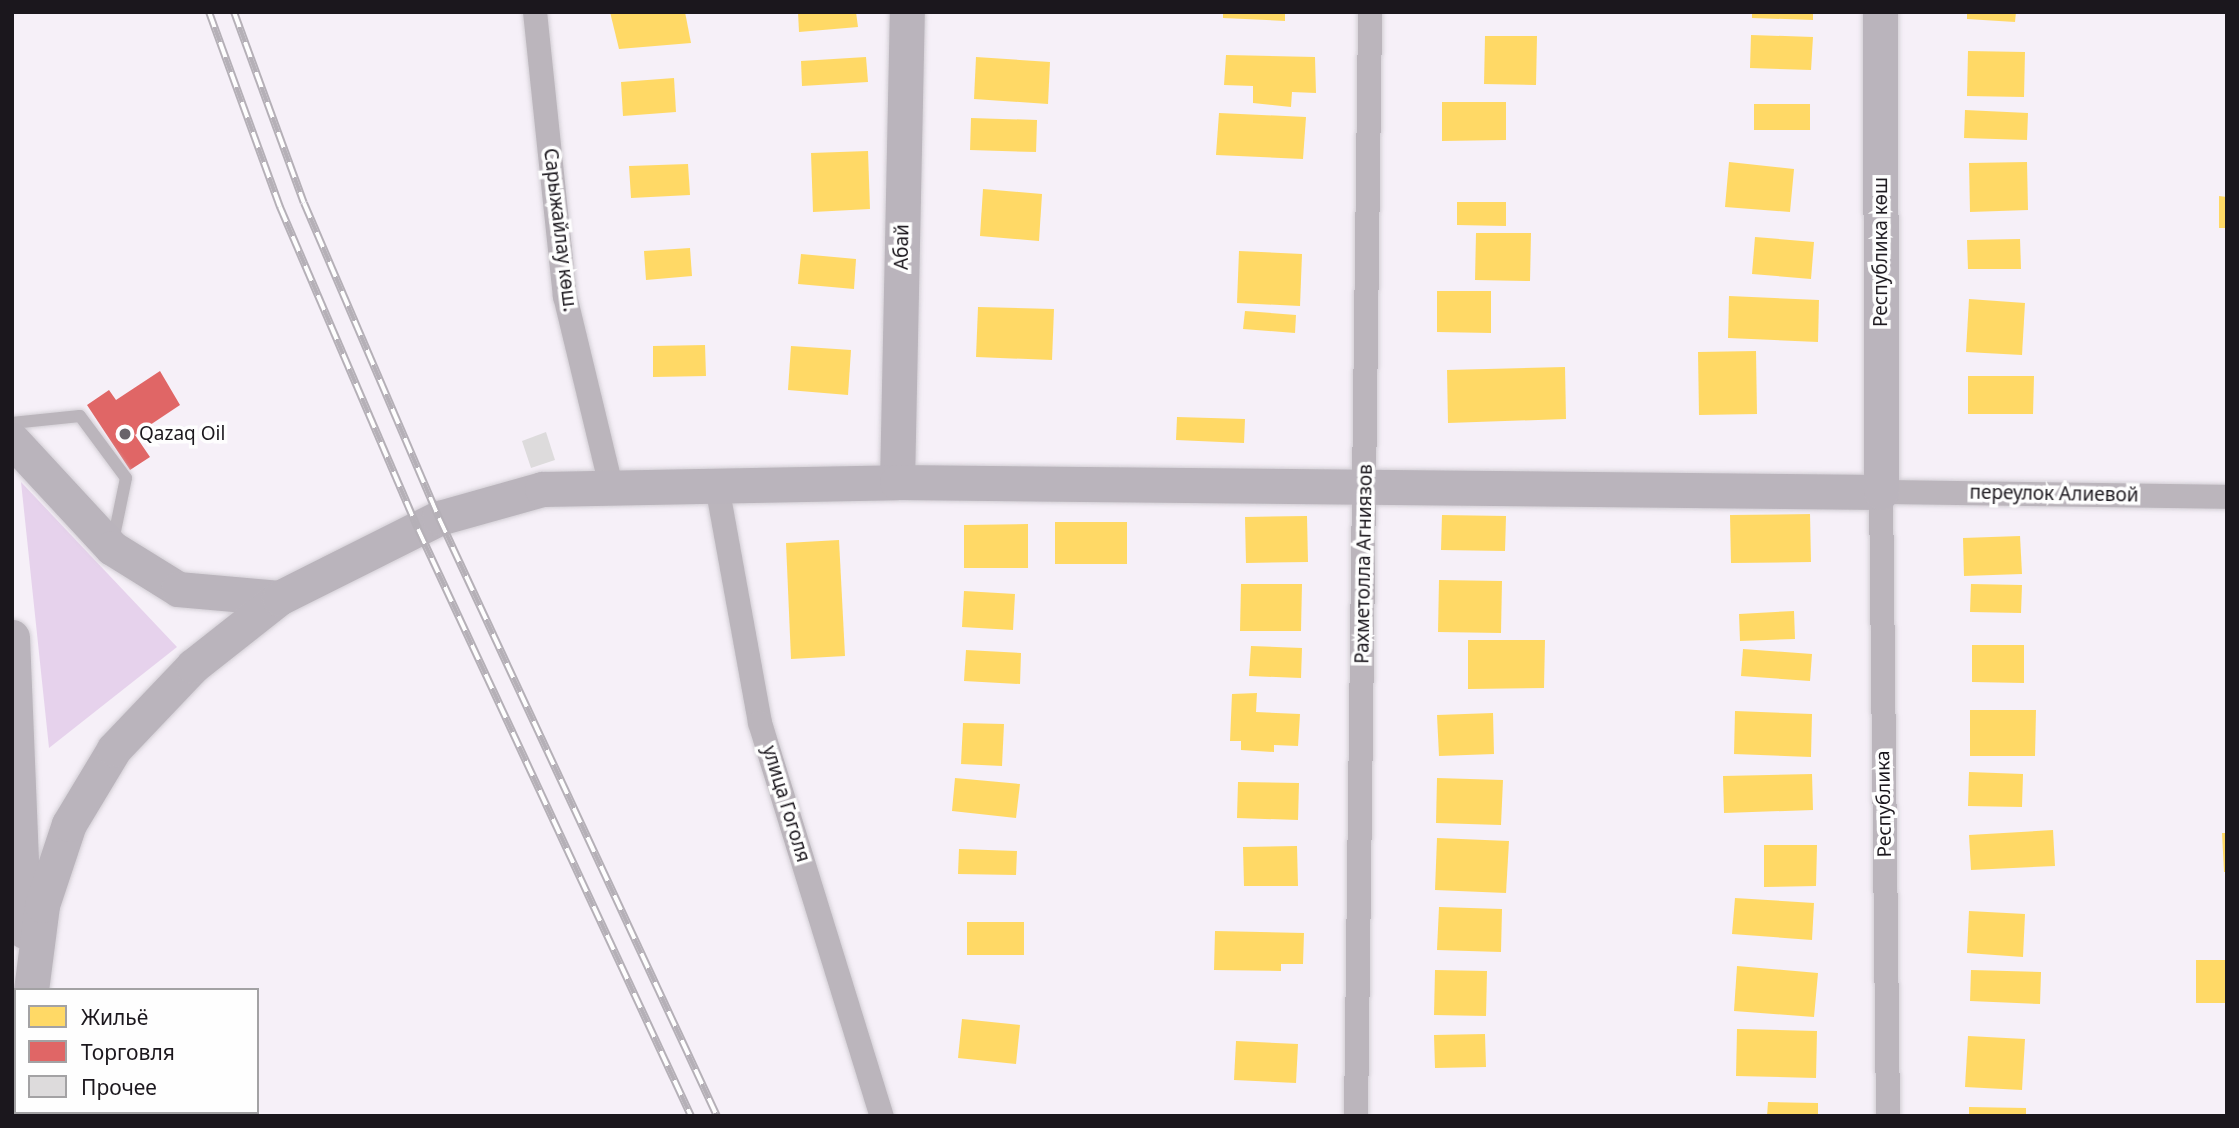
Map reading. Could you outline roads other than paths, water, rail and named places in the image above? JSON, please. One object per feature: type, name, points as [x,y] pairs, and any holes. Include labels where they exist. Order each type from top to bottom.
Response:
[{"type":"main road","name":"Абай","points":[[897,482],[907,12]]},
{"type":"main road","name":"Республика көш","points":[[1880,12],[1881,492]]},
{"type":"main road","points":[[12,440],[112,548],[178,589],[279,598]]},
{"type":"main road","points":[[31,988],[42,905],[69,824],[114,749],[192,666],[279,598],[439,518],[542,489],[897,482],[1881,492]]},
{"type":"main road","points":[[12,637],[21,773],[24,988]]},
{"type":"street","name":"Сарыжайлау көш.","points":[[535,12],[565,296],[611,486]]},
{"type":"street","name":"Рахметолла Агниязов","points":[[1356,1116],[1370,12]]},
{"type":"street","name":"улица Гоголя","points":[[717,486],[761,723],[882,1116]]},
{"type":"street","name":"переулок Алиевой","points":[[1881,492],[2227,496]]},
{"type":"street","name":"Республика","points":[[1881,492],[1888,1116]]},
{"type":"lane","points":[[12,423],[80,416],[126,478],[112,548]]},
{"type":"railway","points":[[209,12],[280,207],[418,529],[691,1116]]},
{"type":"railway","points":[[234,12],[304,203],[439,518],[717,1116]]},
{"type":"place","name":"Qazaq Oil","points":[[125,434]]}]
